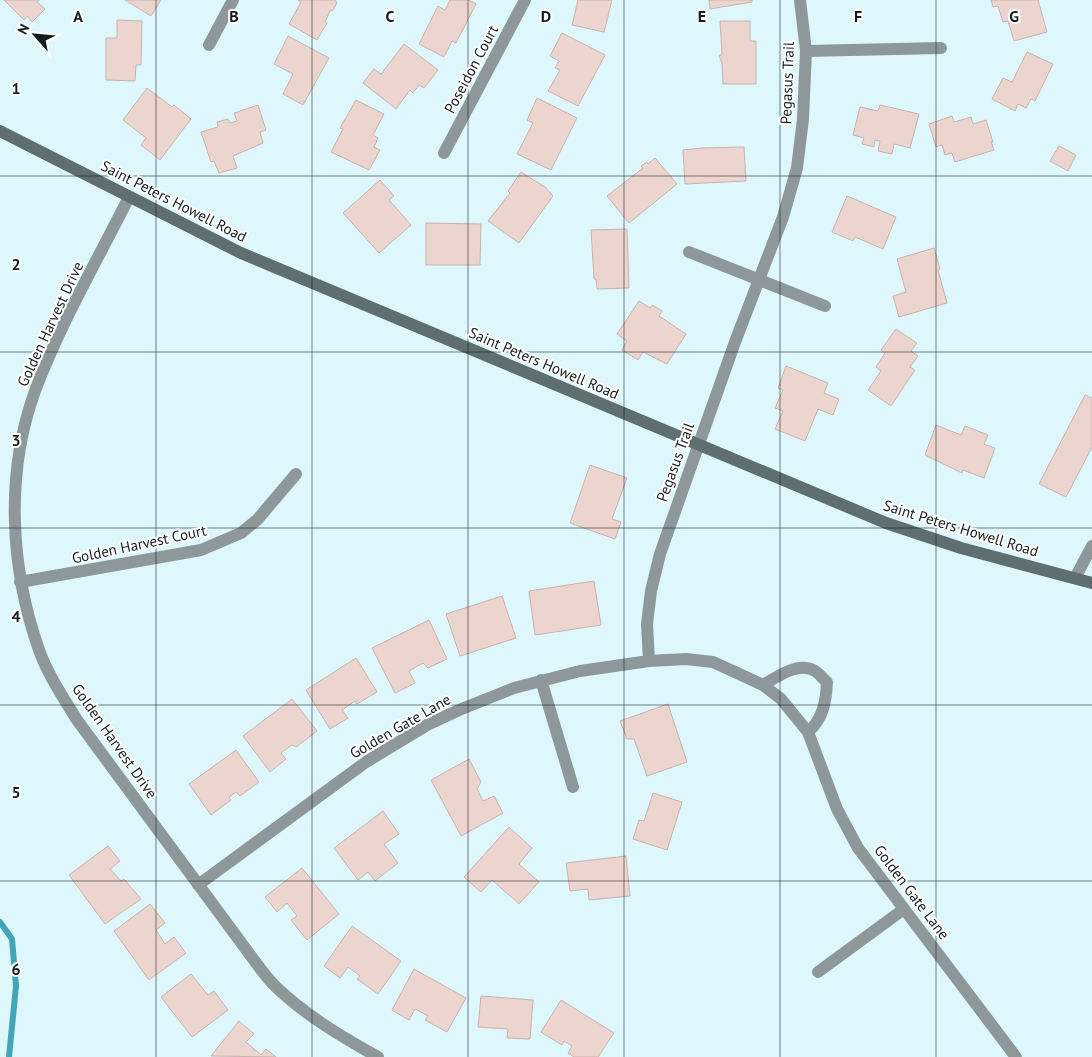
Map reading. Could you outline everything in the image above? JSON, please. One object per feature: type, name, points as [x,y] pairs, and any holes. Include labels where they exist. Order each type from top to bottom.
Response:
[{"type":"main road","name":"Saint Peters Howell Road","points":[[0,131],[129,197],[277,269],[699,445],[923,536],[1092,583]]},
{"type":"street","points":[[209,46],[232,0]]},
{"type":"street","name":"Poseidon Court","points":[[444,153],[525,0]]},
{"type":"street","name":"Pegasus Trail","points":[[649,661],[647,624],[651,591],[660,554],[783,217],[797,168],[804,119],[806,51],[800,0]]},
{"type":"street","points":[[806,51],[941,48]]},
{"type":"street","name":"Golden Harvest Drive","points":[[129,197],[47,361],[28,414],[16,473],[15,539],[20,582],[40,651],[76,720],[198,885],[274,985],[325,1026],[378,1057]]},
{"type":"street","points":[[689,252],[825,306]]},
{"type":"street","name":"Golden Harvest Court","points":[[20,582],[202,550],[241,533],[258,520],[296,474]]},
{"type":"street","points":[[1075,578],[1092,546]]},
{"type":"street","name":"Golden Gate Lane","points":[[198,885],[328,788],[401,741],[467,706],[541,680],[649,661],[686,659],[713,662],[763,685],[781,699],[808,732],[816,750],[828,789],[845,827],[904,909],[1016,1057]]},
{"type":"street","points":[[763,685],[784,672],[799,669],[815,670],[821,676],[826,682],[826,696],[818,724],[808,732]]},
{"type":"street","points":[[541,680],[573,787]]},
{"type":"street","points":[[818,972],[904,909]]},
{"type":"building","points":[[4,0],[39,0],[37,2],[45,9],[32,22],[27,16],[24,20]]},
{"type":"building","points":[[125,0],[161,0],[151,16]]},
{"type":"building","points":[[298,0],[335,0],[337,3],[333,10],[330,11],[325,22],[327,23],[317,40],[289,24],[301,2]]},
{"type":"building","points":[[450,0],[469,0],[476,4],[456,43],[452,41],[444,57],[419,44],[438,6],[445,10]]},
{"type":"building","points":[[578,0],[612,0],[604,32],[572,25]]},
{"type":"building","points":[[709,0],[752,0],[752,2],[710,9]]},
{"type":"building","points":[[991,0],[1038,0],[1047,32],[1014,41],[1008,21],[1003,22],[998,6],[993,7]]},
{"type":"building","points":[[117,20],[142,21],[141,65],[136,65],[135,81],[106,80],[106,38],[117,38]]},
{"type":"building","points":[[720,21],[750,21],[750,41],[756,41],[756,84],[723,84],[722,63],[719,56],[722,54]]},
{"type":"building","points":[[562,33],[605,55],[578,106],[548,91],[560,70],[555,68],[559,61],[550,56]]},
{"type":"building","points":[[288,36],[329,58],[303,105],[283,94],[293,74],[274,64]]},
{"type":"building","points":[[404,44],[438,70],[424,88],[419,85],[413,93],[410,90],[396,109],[363,83],[374,69],[381,74]]},
{"type":"building","points":[[1027,52],[1053,64],[1035,101],[1031,99],[1026,108],[1018,104],[1015,111],[992,99],[1003,78],[1012,82]]},
{"type":"building","points":[[147,88],[172,107],[174,105],[191,119],[160,160],[141,145],[146,138],[123,120]]},
{"type":"building","points":[[537,98],[577,118],[551,170],[517,154],[533,123],[527,120]]},
{"type":"building","points":[[356,100],[384,114],[373,135],[378,138],[374,147],[380,150],[369,170],[331,152],[343,129],[340,128]]},
{"type":"building","points":[[258,105],[266,130],[260,132],[263,143],[233,156],[237,168],[219,173],[214,161],[211,162],[201,132],[218,127],[217,122],[228,119],[230,123],[237,121],[234,113]]},
{"type":"building","points":[[880,105],[919,114],[910,148],[894,144],[892,154],[878,151],[880,141],[875,140],[874,147],[862,144],[864,138],[853,135],[860,107],[878,111]]},
{"type":"building","points":[[952,116],[954,122],[971,117],[973,124],[986,120],[994,150],[955,162],[952,153],[945,155],[942,145],[936,147],[929,124]]},
{"type":"building","points":[[1059,146],[1076,155],[1068,171],[1050,161]]},
{"type":"building","points":[[744,147],[746,181],[685,184],[683,150]]},
{"type":"building","points":[[655,158],[677,184],[629,223],[607,196],[643,168],[641,166],[647,162],[648,164]]},
{"type":"building","points":[[521,172],[545,187],[553,196],[519,243],[488,221],[510,193],[508,191]]},
{"type":"building","points":[[380,180],[394,196],[389,200],[411,225],[379,253],[343,213]]},
{"type":"building","points":[[847,196],[896,217],[883,249],[855,237],[853,241],[832,232]]},
{"type":"building","points":[[426,223],[481,224],[480,265],[426,265]]},
{"type":"building","points":[[627,229],[629,288],[597,289],[596,279],[594,279],[591,230]]},
{"type":"building","points":[[934,248],[947,303],[899,317],[893,296],[906,292],[897,259]]},
{"type":"building","points":[[639,301],[650,308],[652,305],[662,311],[659,316],[686,334],[667,364],[643,352],[638,360],[622,350],[627,341],[617,334]]},
{"type":"building","points":[[896,329],[917,343],[911,351],[918,356],[910,367],[915,370],[891,406],[868,390],[881,371],[876,367],[885,353],[881,350]]},
{"type":"building","points":[[786,366],[828,383],[824,393],[839,399],[833,415],[818,409],[805,441],[775,429],[783,411],[775,408],[783,390],[778,388]]},
{"type":"building","points":[[1085,395],[1092,398],[1092,447],[1066,497],[1039,484]]},
{"type":"building","points":[[936,425],[961,435],[965,426],[988,435],[984,444],[995,448],[984,478],[963,470],[962,473],[925,455]]},
{"type":"building","points":[[590,465],[627,478],[612,519],[621,522],[615,539],[570,523]]},
{"type":"building","points":[[594,581],[601,625],[535,635],[529,591]]},
{"type":"building","points":[[502,596],[516,638],[460,656],[446,614]]},
{"type":"building","points":[[429,620],[447,659],[428,668],[423,663],[409,671],[415,683],[395,693],[372,648]]},
{"type":"building","points":[[356,658],[377,692],[357,704],[355,701],[342,710],[348,718],[330,729],[306,690]]},
{"type":"building","points":[[292,699],[317,731],[296,747],[292,745],[281,753],[286,759],[270,772],[243,736]]},
{"type":"building","points":[[668,704],[687,762],[647,776],[634,739],[627,739],[620,721]]},
{"type":"building","points":[[236,750],[259,782],[240,796],[236,792],[229,797],[231,800],[211,815],[189,784]]},
{"type":"building","points":[[469,759],[481,782],[477,789],[483,801],[494,796],[503,813],[461,836],[431,780]]},
{"type":"building","points":[[653,793],[682,802],[667,850],[633,839],[639,820],[644,821]]},
{"type":"building","points":[[383,811],[399,834],[384,844],[398,863],[375,881],[368,872],[358,880],[334,848]]},
{"type":"building","points":[[509,827],[532,848],[519,864],[539,882],[519,904],[492,880],[481,892],[464,877]]},
{"type":"building","points":[[108,846],[120,861],[110,869],[121,881],[124,879],[141,899],[105,924],[69,875]]},
{"type":"building","points":[[626,856],[630,896],[589,900],[588,889],[570,891],[566,863]]},
{"type":"building","points":[[302,868],[339,914],[307,940],[291,920],[297,916],[287,903],[277,912],[265,897]]},
{"type":"building","points":[[150,904],[165,923],[156,930],[165,944],[174,937],[186,953],[149,980],[114,931]]},
{"type":"building","points":[[352,926],[401,961],[378,994],[357,979],[360,976],[348,967],[340,978],[324,966]]},
{"type":"building","points":[[414,969],[466,998],[447,1032],[425,1020],[428,1016],[415,1009],[409,1020],[392,1010]]},
{"type":"building","points":[[191,974],[208,995],[214,991],[228,1010],[192,1037],[161,997]]},
{"type":"building","points":[[481,996],[533,1000],[530,1039],[507,1038],[508,1029],[478,1027]]},
{"type":"building","points":[[561,1000],[614,1033],[598,1057],[574,1057],[568,1053],[572,1046],[564,1041],[562,1045],[541,1032]]},
{"type":"building","points":[[239,1021],[254,1034],[246,1042],[261,1055],[266,1049],[276,1057],[211,1056]]},
{"type":"waterway","points":[[0,922],[12,939],[16,986],[9,1057]]}]
